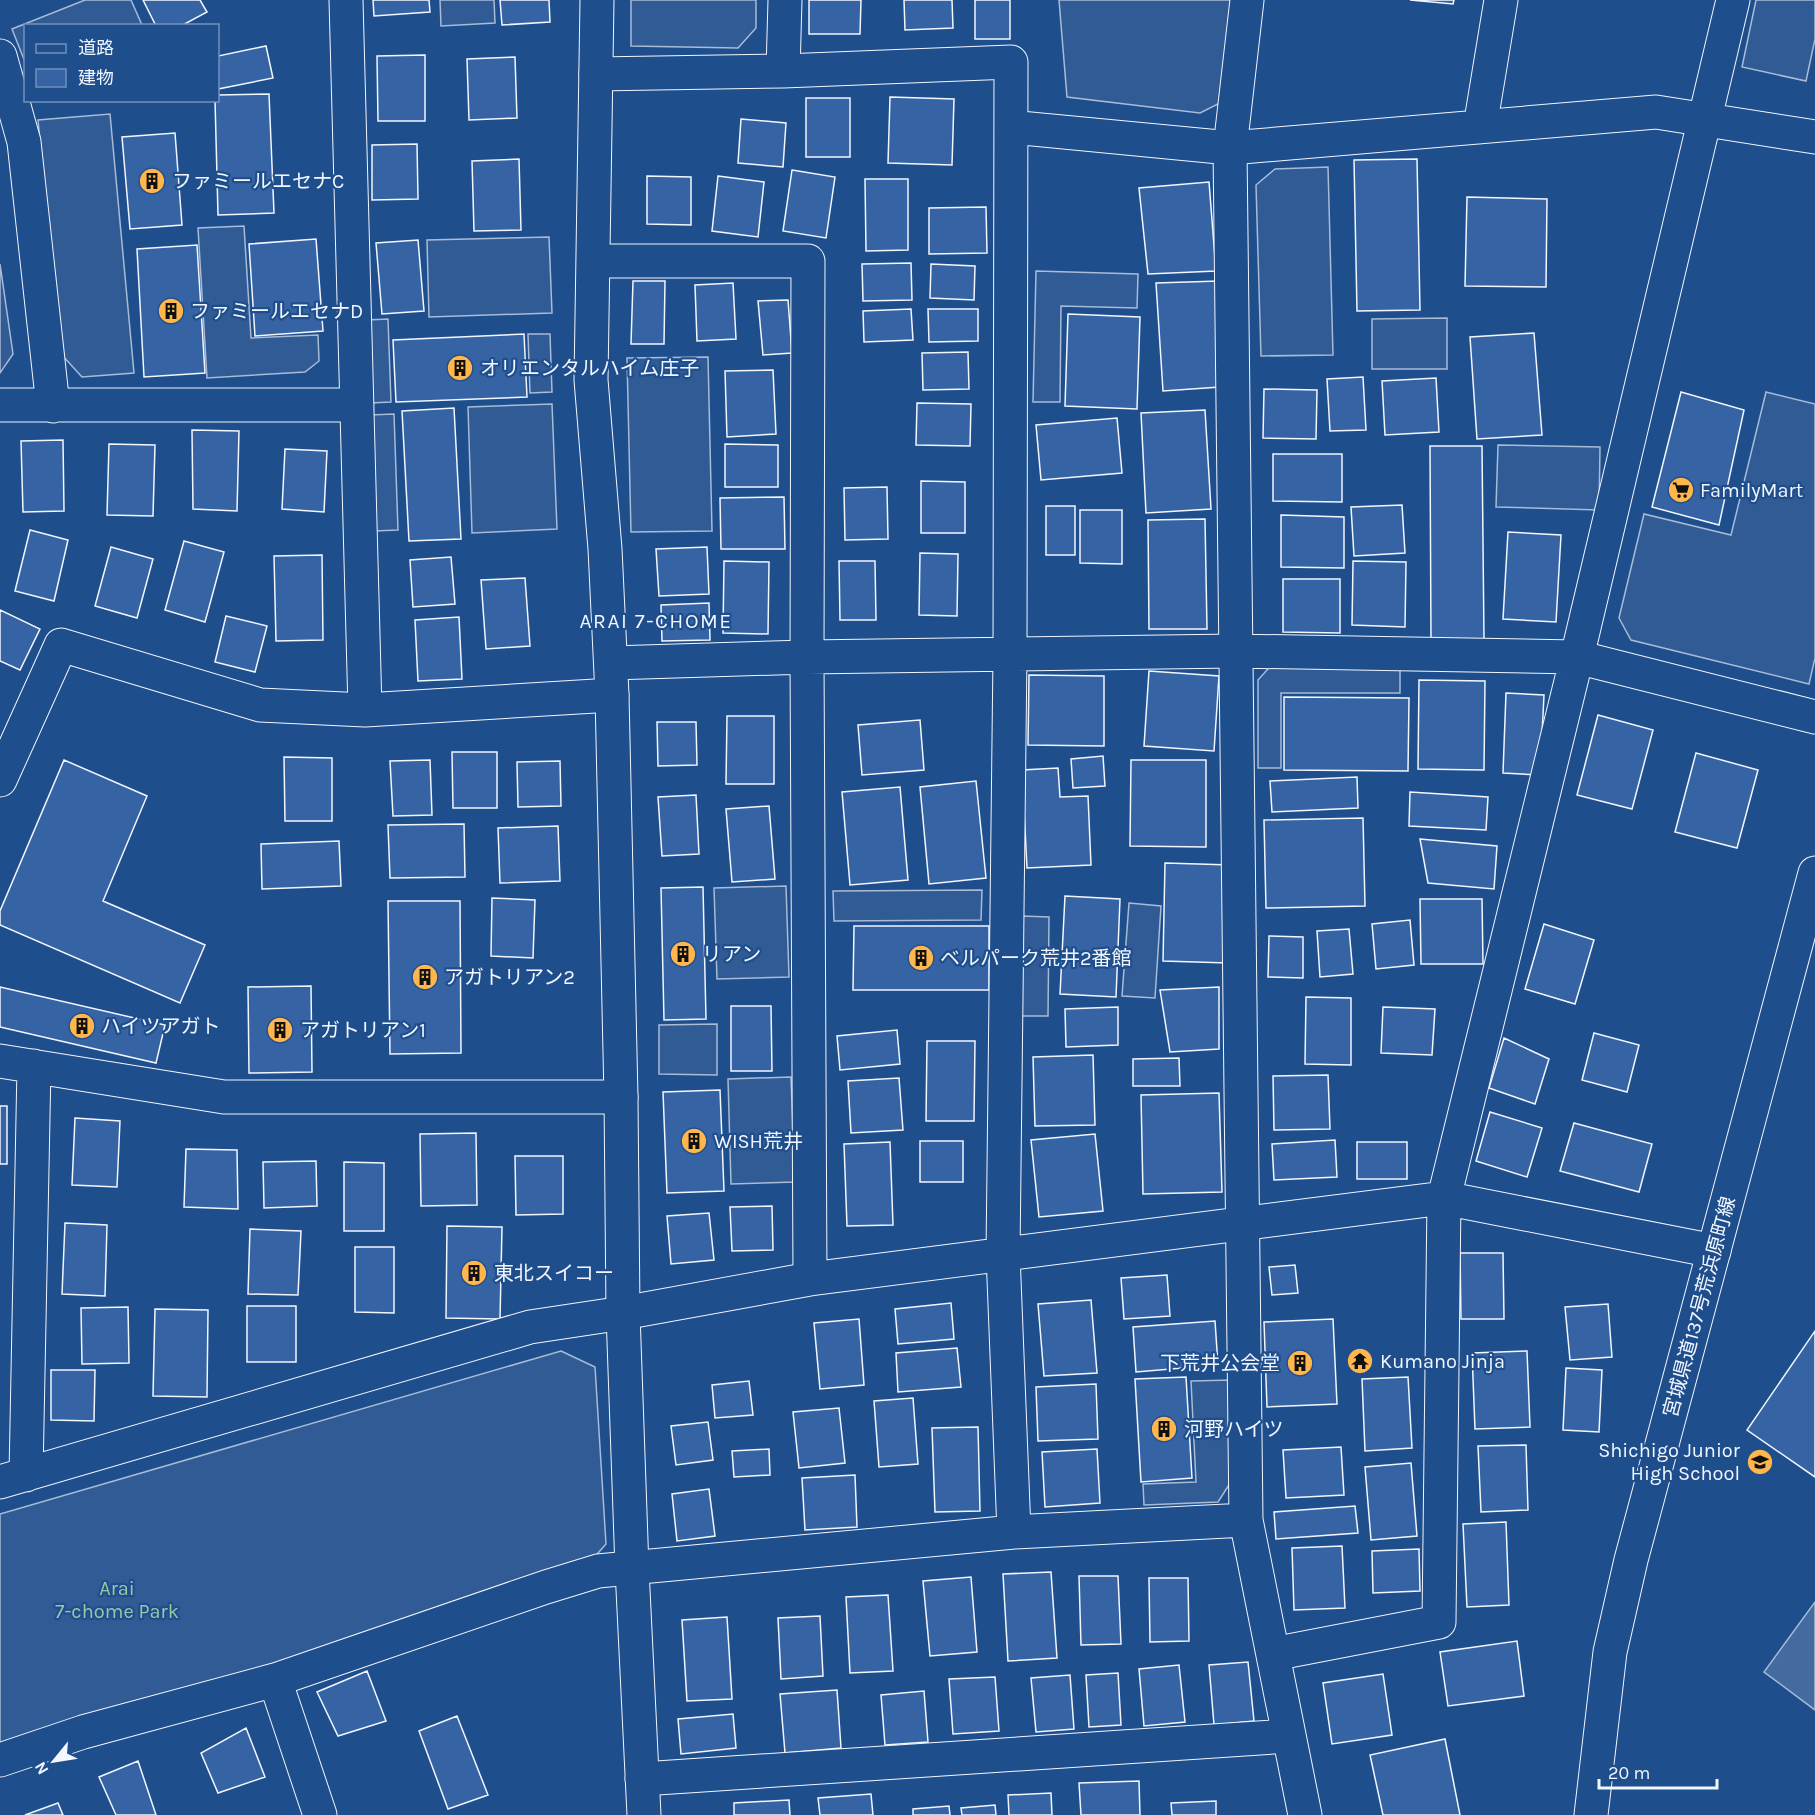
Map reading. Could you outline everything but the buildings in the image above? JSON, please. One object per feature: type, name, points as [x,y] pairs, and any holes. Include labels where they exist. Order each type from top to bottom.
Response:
[{"type":"street","points":[[346,0],[365,710]]},
{"type":"street","points":[[597,0],[591,380],[605,549],[611,663],[621,1097],[623,1313],[644,1815]]},
{"type":"street","points":[[783,71],[785,0]]},
{"type":"street","points":[[1247,0],[1230,148],[1246,1520],[1305,1815]]},
{"type":"street","points":[[1480,127],[1501,0]]},
{"type":"street","points":[[1273,1654],[1438,1622],[1444,1198],[1577,657],[1733,0]]},
{"type":"street","points":[[0,56],[24,142],[53,406]]},
{"type":"street","points":[[596,74],[783,71],[1011,62],[1010,654],[1003,1254],[1014,1532]]},
{"type":"street","points":[[1011,127],[1230,148],[1656,112],[1815,137]]},
{"type":"street","points":[[594,261],[808,261],[810,1279]]},
{"type":"street","points":[[0,405],[357,405]]},
{"type":"street","points":[[0,780],[61,645],[260,705],[365,710],[612,695]]},
{"type":"street","points":[[611,663],[807,657],[1235,651],[1577,657],[1815,717]]},
{"type":"street","name":"宮城県道137号荒浜原町線","points":[[1591,1815],[1610,1652],[1631,1560],[1815,873]]},
{"type":"street","points":[[0,1061],[224,1097],[621,1097]]},
{"type":"street","points":[[34,1066],[13,1478],[530,1327],[623,1313],[810,1279],[1444,1198],[1714,1251]]},
{"type":"street","points":[[0,1760],[83,1732],[275,1680],[546,1587],[598,1572],[1014,1532],[1246,1520]]},
{"type":"street","points":[[275,1680],[320,1815]]},
{"type":"street","points":[[642,1779],[1289,1736]]},
{"type":"shaded area","points":[[85,0],[131,0],[142,24],[25,24]]},
{"type":"shaded area","points":[[440,0],[494,0],[495,23],[441,26]]},
{"type":"shaded area","points":[[631,0],[756,0],[756,28],[738,48],[631,46]]},
{"type":"shaded area","points":[[1059,0],[1232,0],[1222,102],[1200,113],[1067,97]]},
{"type":"shaded area","points":[[1756,0],[1815,0],[1815,39],[1806,81],[1742,67]]},
{"type":"shaded area","points":[[24,24],[24,59],[12,29]]},
{"type":"shaded area","points":[[110,114],[134,373],[82,377],[61,354],[38,120]]},
{"type":"shaded area","points":[[1328,167],[1333,355],[1261,356],[1256,185],[1275,169]]},
{"type":"shaded area","points":[[244,226],[251,338],[318,335],[319,361],[305,372],[207,378],[198,228]]},
{"type":"shaded area","points":[[549,237],[552,313],[429,317],[427,240]]},
{"type":"shaded area","points":[[0,264],[13,354],[0,373]]},
{"type":"shaded area","points":[[1036,271],[1138,274],[1137,308],[1061,306],[1060,402],[1033,402]]},
{"type":"shaded area","points":[[1447,318],[1447,369],[1372,369],[1372,319]]},
{"type":"shaded area","points":[[388,319],[391,402],[370,403],[367,320]]},
{"type":"shaded area","points":[[528,334],[550,334],[552,392],[530,393]]},
{"type":"shaded area","points":[[708,357],[712,531],[631,532],[627,358]]},
{"type":"shaded area","points":[[1766,392],[1815,404],[1815,658],[1809,684],[1631,640],[1619,618],[1644,514],[1731,535]]},
{"type":"shaded area","points":[[552,404],[557,529],[472,533],[468,407]]},
{"type":"shaded area","points":[[394,414],[398,530],[374,531],[370,415]]},
{"type":"shaded area","points":[[1498,445],[1600,447],[1599,510],[1496,507]]},
{"type":"shaded area","points":[[1276,660],[1400,660],[1400,693],[1281,693],[1281,768],[1258,768],[1258,680]]},
{"type":"shaded area","points":[[786,886],[789,977],[717,979],[714,888]]},
{"type":"shaded area","points":[[982,890],[981,920],[834,921],[833,891]]},
{"type":"shaded area","points":[[1129,903],[1161,906],[1155,998],[1122,996]]},
{"type":"shaded area","points":[[1022,916],[1049,917],[1048,1016],[1020,1016]]},
{"type":"shaded area","points":[[717,1024],[717,1075],[659,1074],[659,1025]]},
{"type":"shaded area","points":[[791,1077],[795,1182],[731,1184],[728,1079]]},
{"type":"shaded area","name":"Arai 7-chome Park","points":[[561,1351],[595,1367],[606,1544],[591,1561],[0,1760],[0,1514]]},
{"type":"shaded area","points":[[1232,1380],[1236,1474],[1218,1502],[1144,1505],[1143,1484],[1196,1482],[1191,1381]]},
{"type":"shaded area","points":[[1815,1602],[1815,1710],[1764,1672]]},
{"type":"place","name":"ファミールエセナC","points":[[152,181]]},
{"type":"place","name":"ファミールエセナD","points":[[171,311]]},
{"type":"place","name":"オリエンタルハイム庄子","points":[[460,368]]},
{"type":"place","name":"FamilyMart","points":[[1681,490]]},
{"type":"place","name":"リアン","points":[[683,954]]},
{"type":"place","name":"ベルパーク荒井2番館","points":[[921,958]]},
{"type":"place","name":"アガトリアン2","points":[[425,977]]},
{"type":"place","name":"ハイツアガト","points":[[82,1026]]},
{"type":"place","name":"アガトリアン1","points":[[280,1030]]},
{"type":"place","name":"WISH荒井","points":[[694,1141]]},
{"type":"place","name":"東北スイコー","points":[[474,1273]]},
{"type":"place","name":"Kumano Jinja","points":[[1360,1361]]},
{"type":"place","name":"下荒井公会堂","points":[[1300,1363]]},
{"type":"place","name":"河野ハイツ","points":[[1164,1429]]},
{"type":"place","name":"Shichigo Junior High School","points":[[1760,1462]]},
{"type":"district","name":"ARAI 7-CHOME","points":[[656,621]]}]
